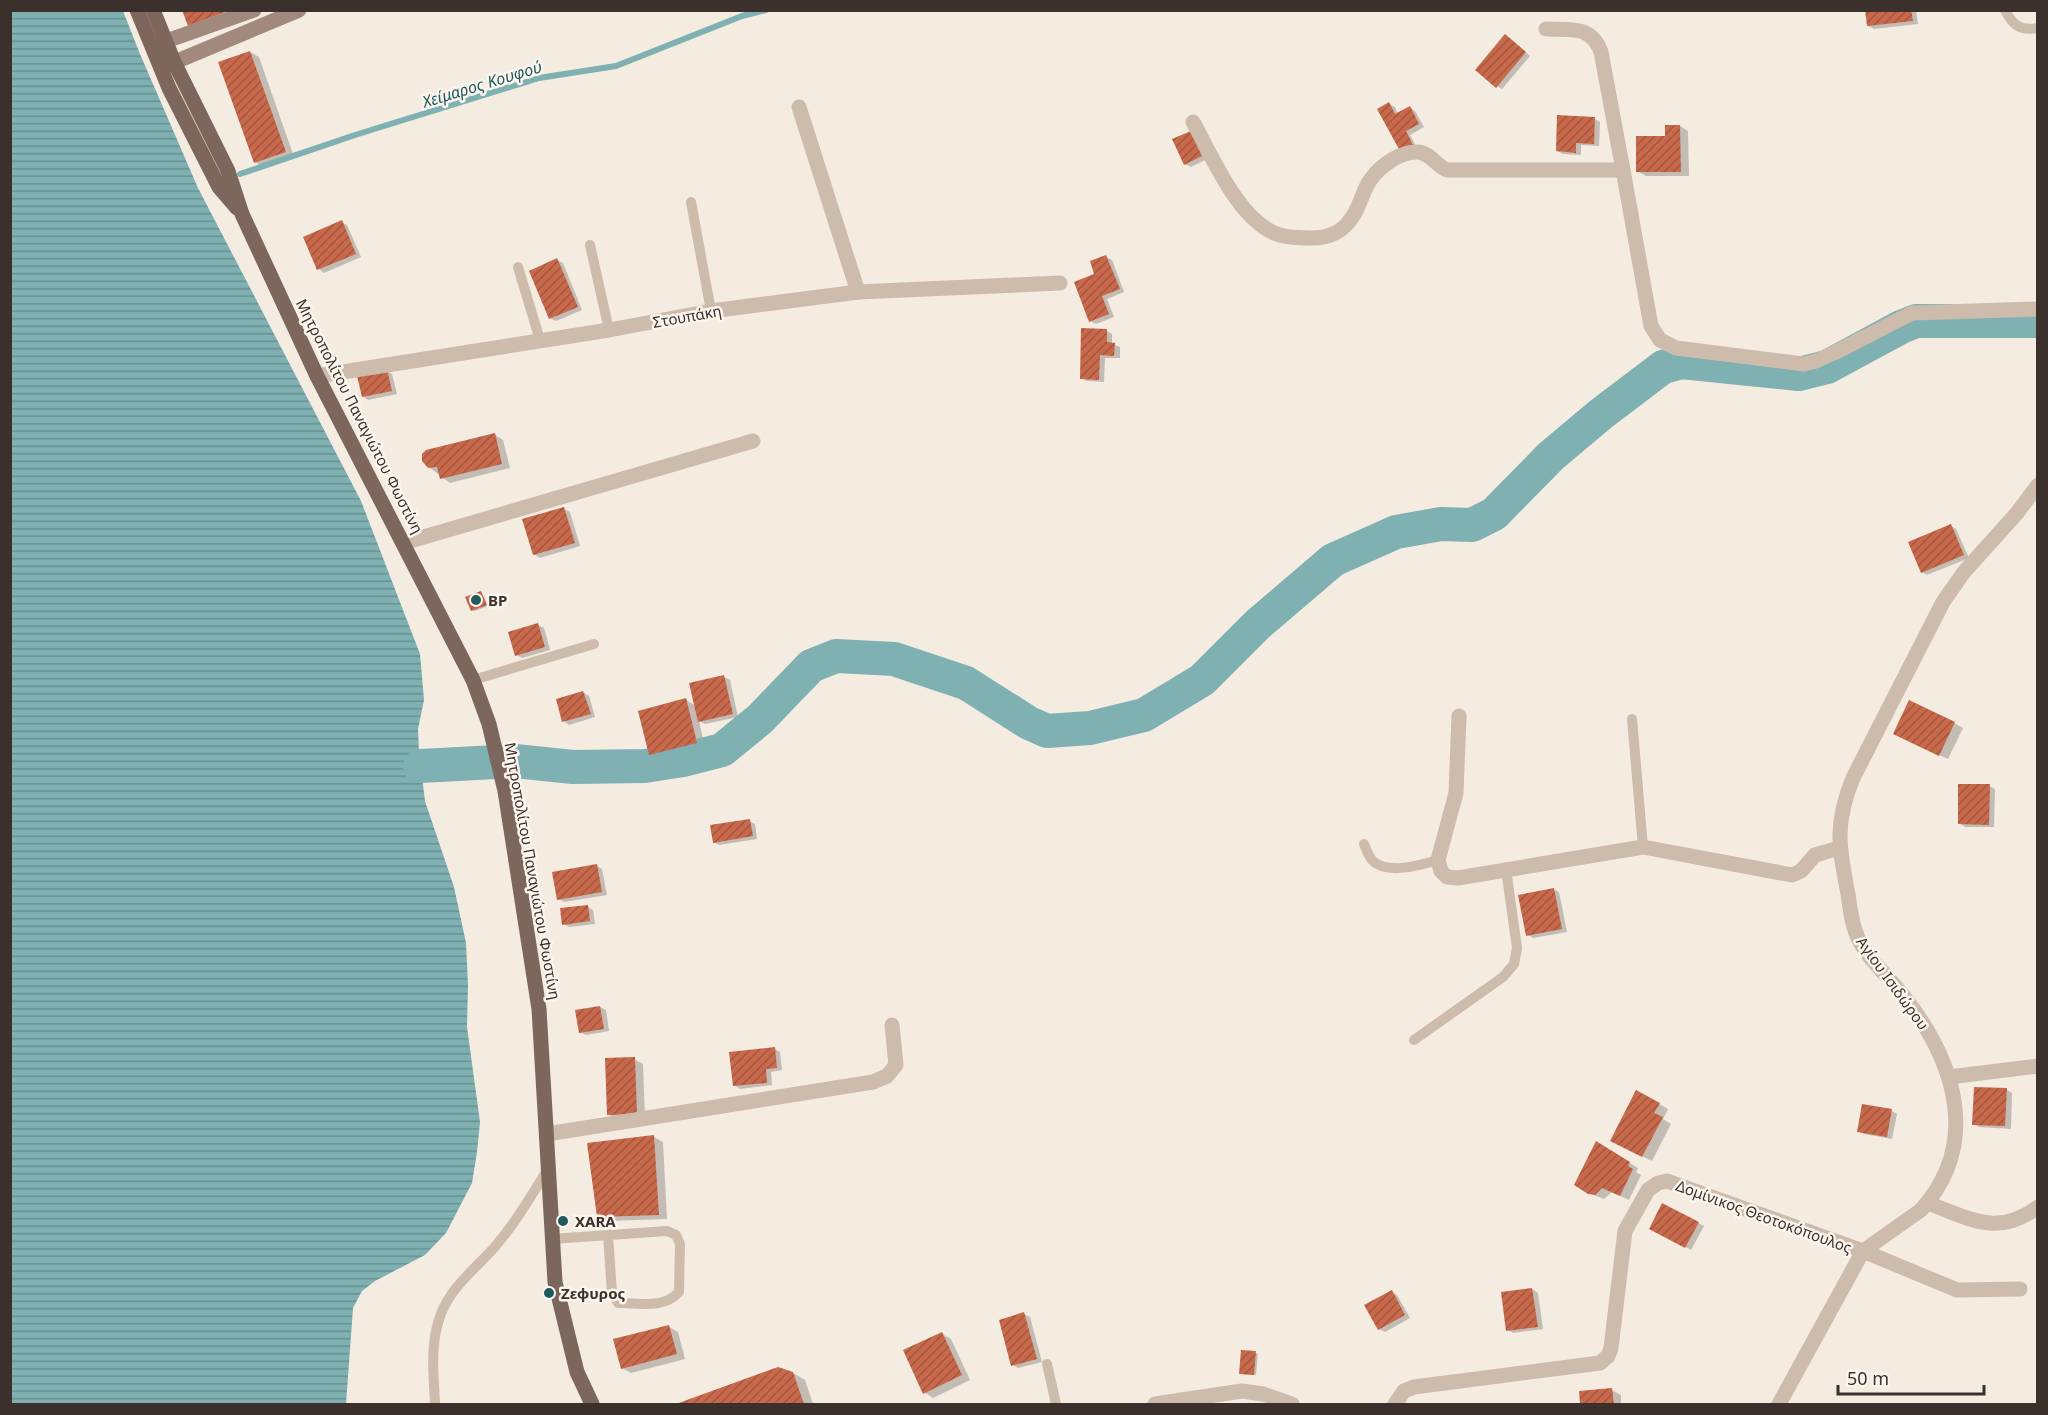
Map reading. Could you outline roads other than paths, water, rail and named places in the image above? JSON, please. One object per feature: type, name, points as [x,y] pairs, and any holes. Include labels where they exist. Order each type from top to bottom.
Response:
[{"type":"main road","name":"Μητροπολίτου Παναγιώτου Φωστίνη","points":[[137,10],[228,171],[242,214],[317,376],[473,680],[489,724],[505,791],[539,1009],[552,1239],[558,1299],[577,1372],[592,1404]]},
{"type":"main road","name":"Μητροπολίτου Παναγιώτου Φωστίνη","points":[[153,10],[158,44]]},
{"type":"main road","points":[[158,44],[254,10]]},
{"type":"main road","points":[[167,65],[299,10]]},
{"type":"street","points":[[1546,28],[1582,31],[1596,40],[1623,170],[1651,326],[1660,340],[1676,348],[1803,364],[1836,352],[1912,313],[2037,309]]},
{"type":"street","points":[[799,107],[858,292]]},
{"type":"street","points":[[1192,122],[1234,194],[1255,221],[1280,235],[1301,238],[1328,238],[1342,229],[1353,216],[1370,179],[1383,166],[1409,153],[1420,152],[1429,156],[1440,167],[1447,170],[1623,170]]},
{"type":"street","name":"Στουπάκη","points":[[317,376],[609,330],[711,311],[858,292],[1060,283]]},
{"type":"street","points":[[403,543],[753,441]]},
{"type":"street","name":"Αγίου Ισιδώρου","points":[[1779,1404],[1863,1251],[1921,1210],[1947,1168],[1955,1148],[1955,1101],[1939,1052],[1920,1019],[1858,939],[1853,924],[1839,848],[1841,815],[1852,778],[1943,602],[1964,572],[2017,513],[2037,485]]},
{"type":"street","points":[[1459,716],[1456,793],[1438,860],[1441,871],[1447,877],[1458,878],[1643,847],[1792,875],[1801,871],[1815,855],[1839,848]]},
{"type":"street","points":[[547,1134],[873,1082],[887,1076],[896,1065],[892,1025]]},
{"type":"street","points":[[1949,1077],[2037,1066]]},
{"type":"street","name":"Δομίνικος Θεοτοκόπουλος","points":[[1395,1404],[1404,1391],[1414,1387],[1600,1363],[1608,1356],[1611,1348],[1625,1231],[1648,1190],[1658,1183],[1667,1181],[1863,1251],[1957,1290],[2020,1289]]},
{"type":"street","points":[[1927,1203],[1990,1224],[2019,1220],[2037,1207]]},
{"type":"street","points":[[1155,1404],[1242,1391],[1263,1394],[1292,1404]]},
{"type":"lane","points":[[2006,10],[2019,28],[2026,30],[2037,28]]},
{"type":"lane","points":[[691,202],[711,311]]},
{"type":"lane","points":[[590,245],[609,330]]},
{"type":"lane","points":[[518,267],[540,340]]},
{"type":"lane","points":[[473,680],[594,644]]},
{"type":"lane","points":[[1632,719],[1643,847]]},
{"type":"lane","points":[[1364,844],[1372,861],[1385,868],[1415,867],[1438,860]]},
{"type":"lane","points":[[1414,1040],[1503,977],[1514,964],[1517,948],[1506,869]]},
{"type":"lane","points":[[435,1404],[436,1329],[447,1301],[459,1282],[493,1249],[518,1218],[549,1168]]},
{"type":"lane","points":[[552,1239],[608,1235],[666,1232],[676,1235],[680,1244],[679,1292],[664,1303],[618,1303],[612,1293],[608,1235]]},
{"type":"lane","points":[[1047,1364],[1056,1404]]},
{"type":"water","points":[[10,11],[123,11],[198,188],[361,501],[420,654],[424,700],[418,729],[425,801],[454,887],[466,943],[467,1027],[480,1122],[472,1183],[446,1233],[425,1255],[375,1281],[362,1291],[353,1308],[346,1404],[11,1404]]},
{"type":"waterway","name":"Χείμαρος Κουφού","points":[[240,174],[355,135],[539,78],[616,66],[742,16],[766,10]]},
{"type":"waterway","points":[[420,766],[515,761],[573,767],[645,766],[683,760],[722,750],[760,719],[811,666],[836,656],[894,659],[966,683],[1029,723],[1047,731],[1090,728],[1144,715],[1202,680],[1257,625],[1333,560],[1396,532],[1441,524],[1472,525],[1494,514],[1551,456],[1663,367],[1681,362],[1799,374],[1827,367],[1916,321],[2038,321]]},
{"type":"place","name":"BP","points":[[476,600]]},
{"type":"place","name":"XARA","points":[[563,1221]]},
{"type":"place","name":"Ζεφυρος","points":[[549,1293]]}]
